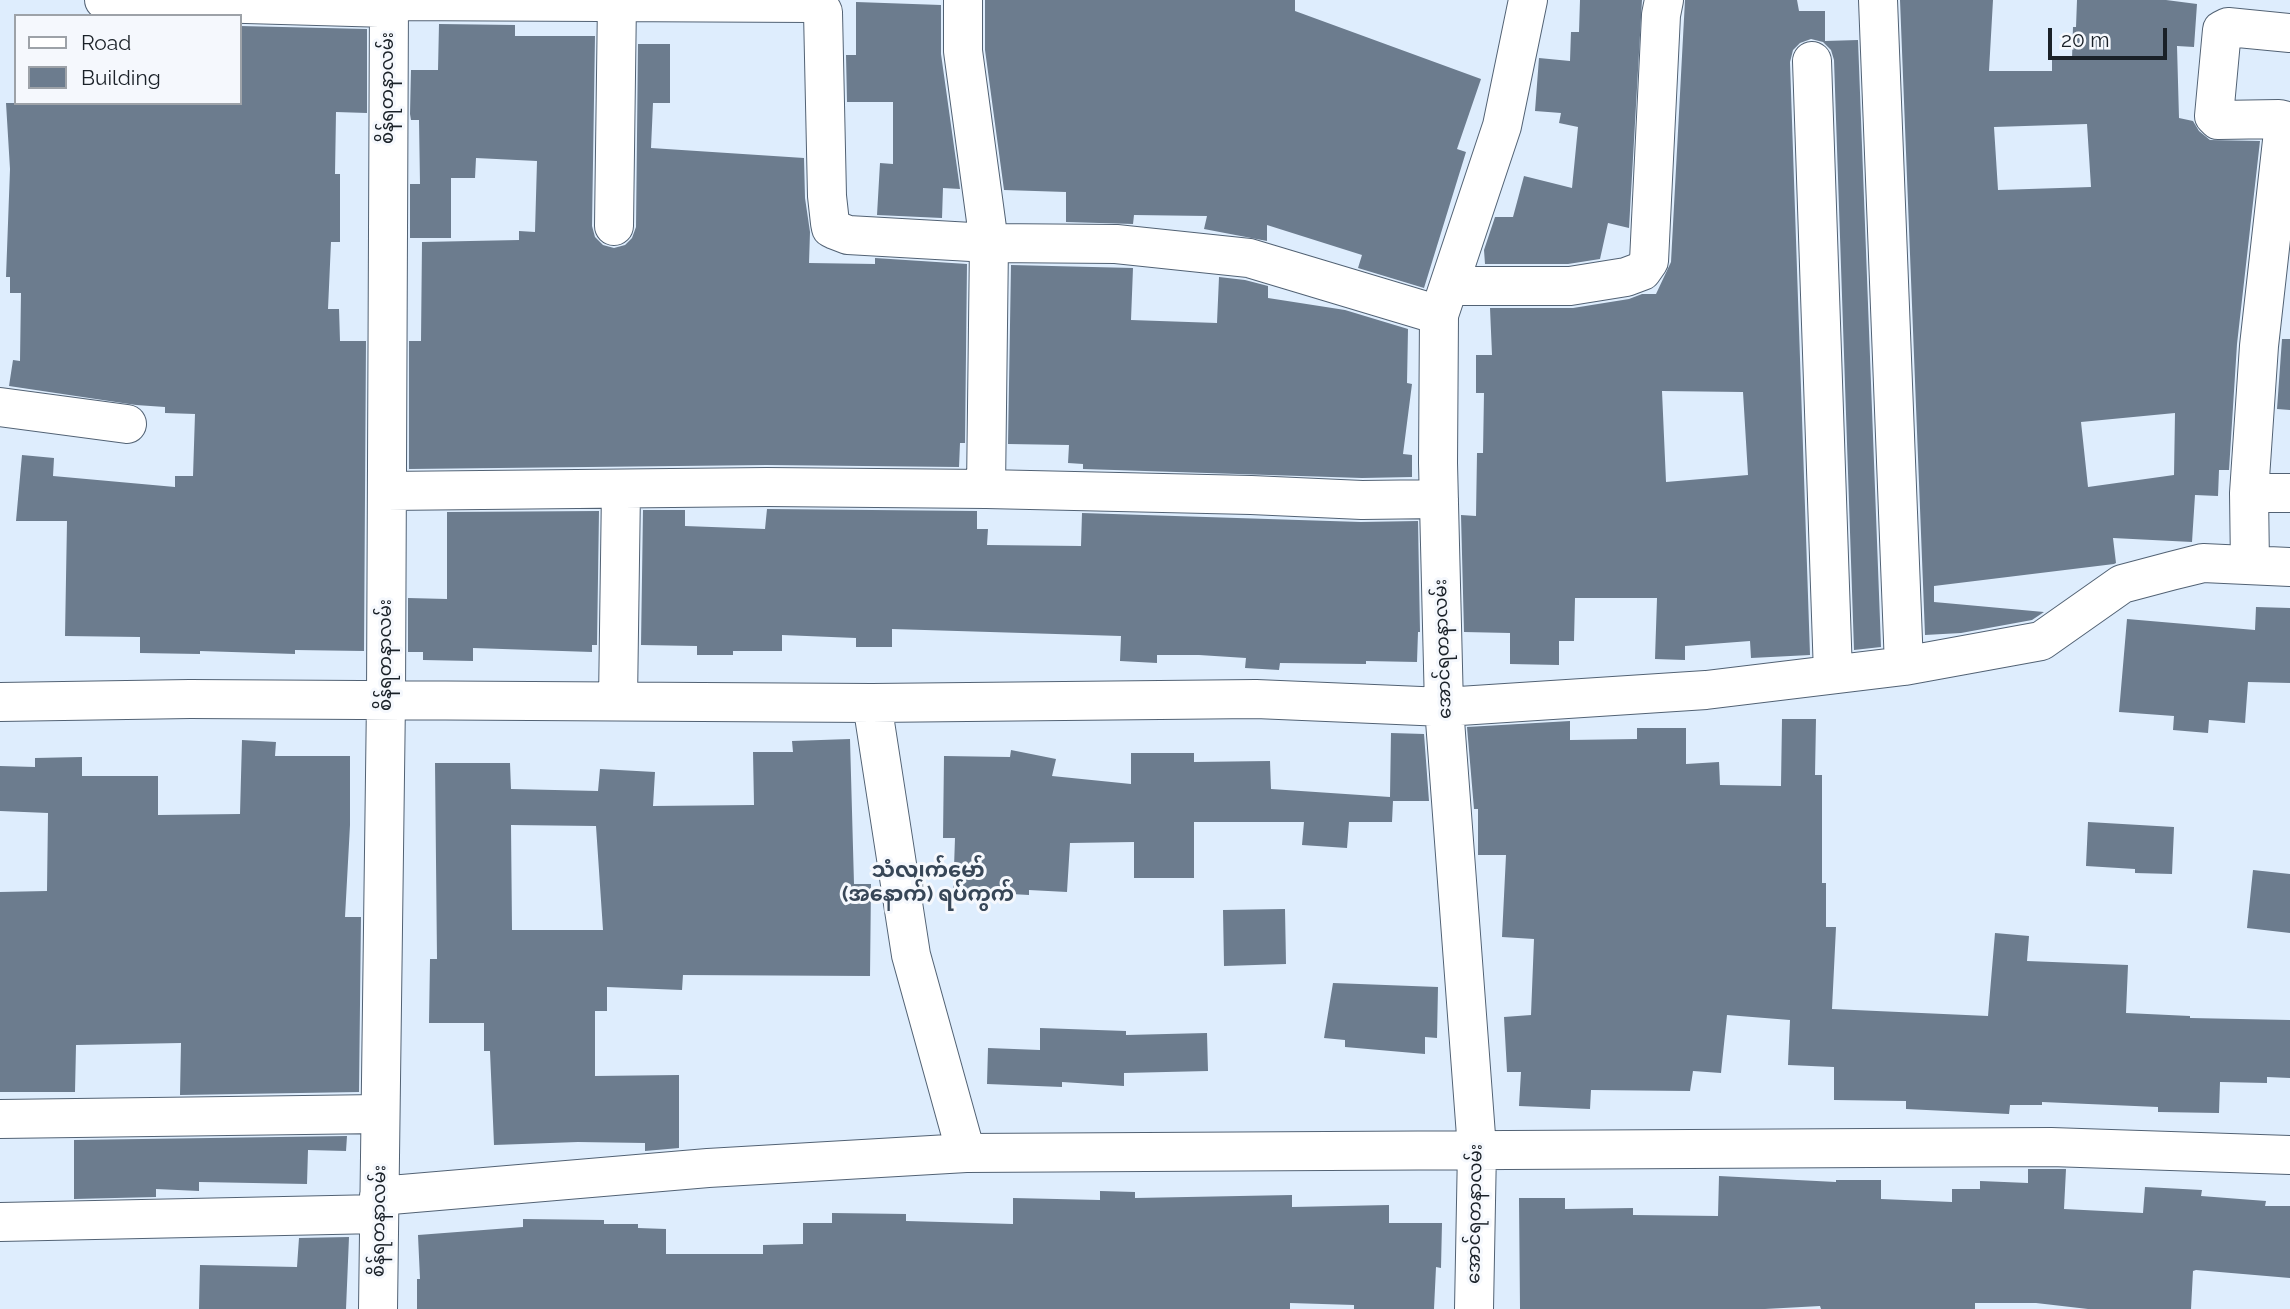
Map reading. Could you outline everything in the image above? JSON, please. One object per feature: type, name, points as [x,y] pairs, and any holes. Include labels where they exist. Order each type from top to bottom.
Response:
[{"type":"street","points":[[104,0],[813,3],[820,6],[824,12],[827,197],[831,228],[848,235],[989,243],[1116,244],[1249,258],[1445,301],[1570,286],[1626,277],[1642,271],[1649,261],[1661,15],[1664,0]]},
{"type":"street","points":[[963,0],[962,51],[989,243],[986,489]]},
{"type":"street","name":"အောင်ရတနာလမ်း","points":[[1474,1309],[1477,1149],[1444,707],[1439,499],[1445,301],[1502,126],[1528,0]]},
{"type":"street","points":[[1878,0],[1903,666]]},
{"type":"street","points":[[614,226],[617,1]]},
{"type":"street","name":"စိန်ရတနာလမ်း","points":[[378,1309],[386,699],[388,3]]},
{"type":"street","points":[[2250,565],[2249,493],[2259,346],[2284,123],[2279,119],[2214,118],[2222,30],[2228,27],[2290,33]]},
{"type":"street","points":[[1812,61],[1833,674]]},
{"type":"street","points":[[0,407],[127,424]]},
{"type":"street","points":[[618,701],[621,489]]},
{"type":"street","points":[[387,491],[986,489],[1362,500],[1439,499]]},
{"type":"street","points":[[2249,493],[2290,493]]},
{"type":"street","points":[[0,702],[386,699],[872,703],[1256,699],[1444,707],[1706,690],[1903,666],[2041,641],[2122,584],[2203,563],[2290,567]]},
{"type":"street","points":[[872,703],[911,955],[966,1153]]},
{"type":"street","points":[[0,1119],[380,1114]]},
{"type":"street","points":[[0,1222],[379,1205],[708,1168],[966,1153],[2051,1147],[2290,1155]]},
{"type":"building","points":[[985,0],[1295,0],[1295,11],[1481,79],[1457,149],[1466,152],[1424,288],[1358,268],[1362,255],[1267,225],[1267,241],[1204,229],[1207,216],[1134,215],[1133,224],[1066,222],[1066,192],[1004,190],[985,50]]},
{"type":"building","points":[[1580,0],[1642,0],[1629,228],[1608,223],[1600,259],[1568,264],[1485,264],[1484,250],[1495,217],[1513,217],[1524,176],[1572,188],[1578,127],[1559,123],[1561,113],[1535,111],[1539,58],[1570,61],[1571,32],[1579,32]]},
{"type":"building","points":[[1685,0],[1797,0],[1799,11],[1825,11],[1825,41],[1858,40],[1881,647],[1854,650],[1834,60],[1831,50],[1823,42],[1811,39],[1800,43],[1793,50],[1790,62],[1810,655],[1751,658],[1750,641],[1685,646],[1685,660],[1655,659],[1657,598],[1575,598],[1574,641],[1559,641],[1559,665],[1510,664],[1510,633],[1464,632],[1461,515],[1476,516],[1477,453],[1483,453],[1484,393],[1476,393],[1476,355],[1492,355],[1490,308],[1573,308],[1629,299],[1642,294],[1656,294],[1671,262]],"holes":[[[1662,391],[1743,392],[1748,475],[1666,482]]]},
{"type":"building","points":[[1900,0],[1993,0],[1989,71],[2052,71],[2052,60],[2072,59],[2077,0],[2166,0],[2197,4],[2194,47],[2177,46],[2179,118],[2193,121],[2199,131],[2210,140],[2260,141],[2237,344],[2229,470],[2219,470],[2218,496],[2195,495],[2192,542],[2113,538],[2114,564],[1934,586],[1934,602],[2044,612],[2032,620],[1961,633],[1925,635]],"holes":[[[2087,124],[2091,187],[1998,190],[1994,127]],[[2175,413],[2174,475],[2088,487],[2081,422]]]},
{"type":"building","points":[[856,2],[941,5],[941,54],[960,189],[943,188],[942,218],[877,215],[880,163],[893,164],[893,102],[847,102],[846,55],[856,55]]},
{"type":"building","points":[[439,24],[515,25],[515,36],[595,36],[592,226],[595,237],[603,245],[614,248],[625,245],[632,238],[636,227],[638,44],[670,44],[670,103],[653,103],[651,148],[804,158],[805,198],[810,232],[809,263],[875,264],[875,258],[967,264],[965,443],[960,443],[959,467],[767,465],[409,469],[409,341],[421,341],[422,242],[519,240],[519,231],[535,232],[537,161],[476,158],[475,178],[451,178],[451,238],[410,238],[410,184],[420,184],[419,120],[411,120],[410,114],[411,70],[438,70]]},
{"type":"building","points":[[242,26],[367,29],[367,113],[336,112],[335,174],[340,174],[340,242],[331,242],[328,309],[339,309],[340,341],[366,341],[364,651],[295,650],[295,654],[200,651],[200,654],[140,653],[140,637],[65,636],[67,521],[16,521],[22,455],[54,458],[53,476],[175,487],[175,476],[193,476],[195,414],[165,413],[165,407],[9,386],[13,360],[20,361],[21,293],[10,293],[10,277],[6,277],[10,169],[6,103],[242,105]]},
{"type":"building","points":[[1011,265],[1133,268],[1131,320],[1217,323],[1219,277],[1268,286],[1268,298],[1345,310],[1408,329],[1407,383],[1412,384],[1403,454],[1412,455],[1412,477],[1362,478],[1083,469],[1083,464],[1068,463],[1069,445],[1008,444]]},
{"type":"building","points":[[2282,339],[2290,339],[2290,410],[2277,409]]},
{"type":"building","points":[[767,509],[977,511],[977,529],[988,529],[987,545],[1081,546],[1082,513],[1361,522],[1418,521],[1420,632],[1417,662],[1280,663],[1279,670],[1245,668],[1246,658],[1199,655],[1157,655],[1157,663],[1120,661],[1121,636],[892,629],[892,647],[856,647],[856,638],[782,635],[782,651],[733,651],[733,655],[697,655],[697,646],[641,645],[643,510],[685,510],[685,526],[765,529]]},
{"type":"building","points":[[599,511],[597,645],[592,645],[592,652],[473,648],[473,661],[423,660],[423,652],[408,652],[408,598],[447,599],[447,512]]},
{"type":"building","points":[[2256,607],[2290,608],[2290,683],[2248,682],[2245,723],[2209,720],[2208,733],[2173,730],[2174,716],[2119,712],[2127,619],[2255,630]]},
{"type":"building","points":[[1782,719],[1816,719],[1815,775],[1822,775],[1822,883],[1826,883],[1826,927],[1836,927],[1832,1009],[1988,1016],[1995,933],[2029,936],[2027,961],[2128,965],[2126,1013],[2190,1018],[2290,1020],[2290,1078],[2267,1077],[2267,1083],[2220,1082],[2219,1113],[2158,1112],[2158,1107],[2042,1102],[2042,1105],[2010,1105],[2009,1114],[1906,1109],[1906,1101],[1834,1100],[1834,1067],[1788,1065],[1790,1020],[1727,1015],[1721,1073],[1693,1071],[1690,1091],[1591,1090],[1590,1109],[1519,1106],[1521,1072],[1507,1072],[1504,1017],[1531,1015],[1534,939],[1502,937],[1506,855],[1478,855],[1478,809],[1474,809],[1467,727],[1570,721],[1570,740],[1637,739],[1637,728],[1686,728],[1686,764],[1719,762],[1720,785],[1781,786]]},
{"type":"building","points":[[1391,733],[1424,734],[1429,801],[1393,801],[1392,822],[1349,822],[1347,848],[1302,845],[1304,822],[1194,822],[1194,878],[1134,878],[1134,842],[1070,843],[1067,892],[1029,890],[1029,895],[993,893],[993,898],[953,897],[955,838],[943,838],[944,756],[1010,757],[1011,750],[1056,759],[1052,776],[1131,784],[1131,753],[1194,753],[1194,762],[1270,761],[1271,789],[1390,797]]},
{"type":"building","points":[[850,739],[854,884],[871,884],[870,976],[683,975],[682,990],[607,987],[607,1011],[595,1011],[595,1076],[679,1075],[679,1148],[645,1151],[645,1143],[494,1145],[490,1051],[484,1051],[484,1023],[429,1023],[430,959],[437,959],[435,763],[510,763],[511,789],[598,791],[600,769],[655,772],[653,806],[754,805],[753,752],[793,752],[792,741]],"holes":[[[511,825],[596,826],[603,930],[512,930]]]},
{"type":"building","points":[[242,740],[276,742],[275,756],[350,756],[350,825],[345,917],[361,917],[359,1092],[180,1095],[181,1043],[76,1045],[75,1092],[0,1092],[0,892],[47,891],[48,813],[0,811],[0,766],[35,767],[35,758],[82,757],[82,776],[158,776],[158,815],[240,814]]},
{"type":"building","points":[[2088,822],[2174,827],[2172,874],[2135,873],[2135,869],[2086,866]]},
{"type":"building","points":[[2253,870],[2290,874],[2290,933],[2247,928]]},
{"type":"building","points":[[1285,909],[1286,964],[1224,966],[1223,910]]},
{"type":"building","points":[[1333,983],[1438,987],[1437,1038],[1425,1037],[1425,1054],[1345,1047],[1345,1040],[1324,1038]]},
{"type":"building","points":[[1040,1028],[1126,1031],[1126,1035],[1207,1033],[1208,1071],[1124,1073],[1124,1086],[1062,1082],[1062,1087],[987,1084],[988,1048],[1040,1050]]},
{"type":"building","points":[[347,1136],[346,1151],[308,1150],[307,1184],[199,1182],[199,1191],[156,1189],[156,1197],[74,1199],[74,1140]]},
{"type":"building","points":[[2028,1169],[2066,1169],[2064,1209],[2143,1213],[2145,1187],[2202,1190],[2201,1196],[2266,1201],[2265,1206],[2290,1206],[2290,1278],[2196,1270],[2193,1271],[2191,1309],[2088,1309],[2036,1303],[1975,1303],[1975,1309],[1821,1309],[1820,1306],[1765,1309],[1520,1309],[1519,1198],[1565,1198],[1565,1209],[1633,1208],[1633,1215],[1718,1216],[1719,1176],[1836,1182],[1881,1180],[1881,1199],[1952,1202],[1952,1189],[1980,1189],[1980,1181],[2028,1183]]},
{"type":"building","points":[[1100,1191],[1135,1192],[1135,1198],[1292,1195],[1292,1207],[1389,1205],[1389,1223],[1442,1223],[1441,1268],[1436,1267],[1434,1309],[1354,1309],[1354,1305],[1290,1303],[1290,1309],[417,1309],[417,1279],[420,1279],[418,1235],[523,1227],[523,1219],[604,1220],[604,1224],[638,1224],[638,1228],[666,1229],[666,1254],[763,1254],[763,1245],[803,1244],[803,1223],[832,1223],[832,1213],[906,1214],[906,1221],[1013,1224],[1013,1198],[1100,1200]]},
{"type":"building","points":[[349,1237],[346,1309],[199,1309],[200,1265],[297,1267],[299,1238]]},
{"type":"district","name":"သံလျက်မော် (အနောက်) ရပ်ကွက်","points":[[928,883]]}]
